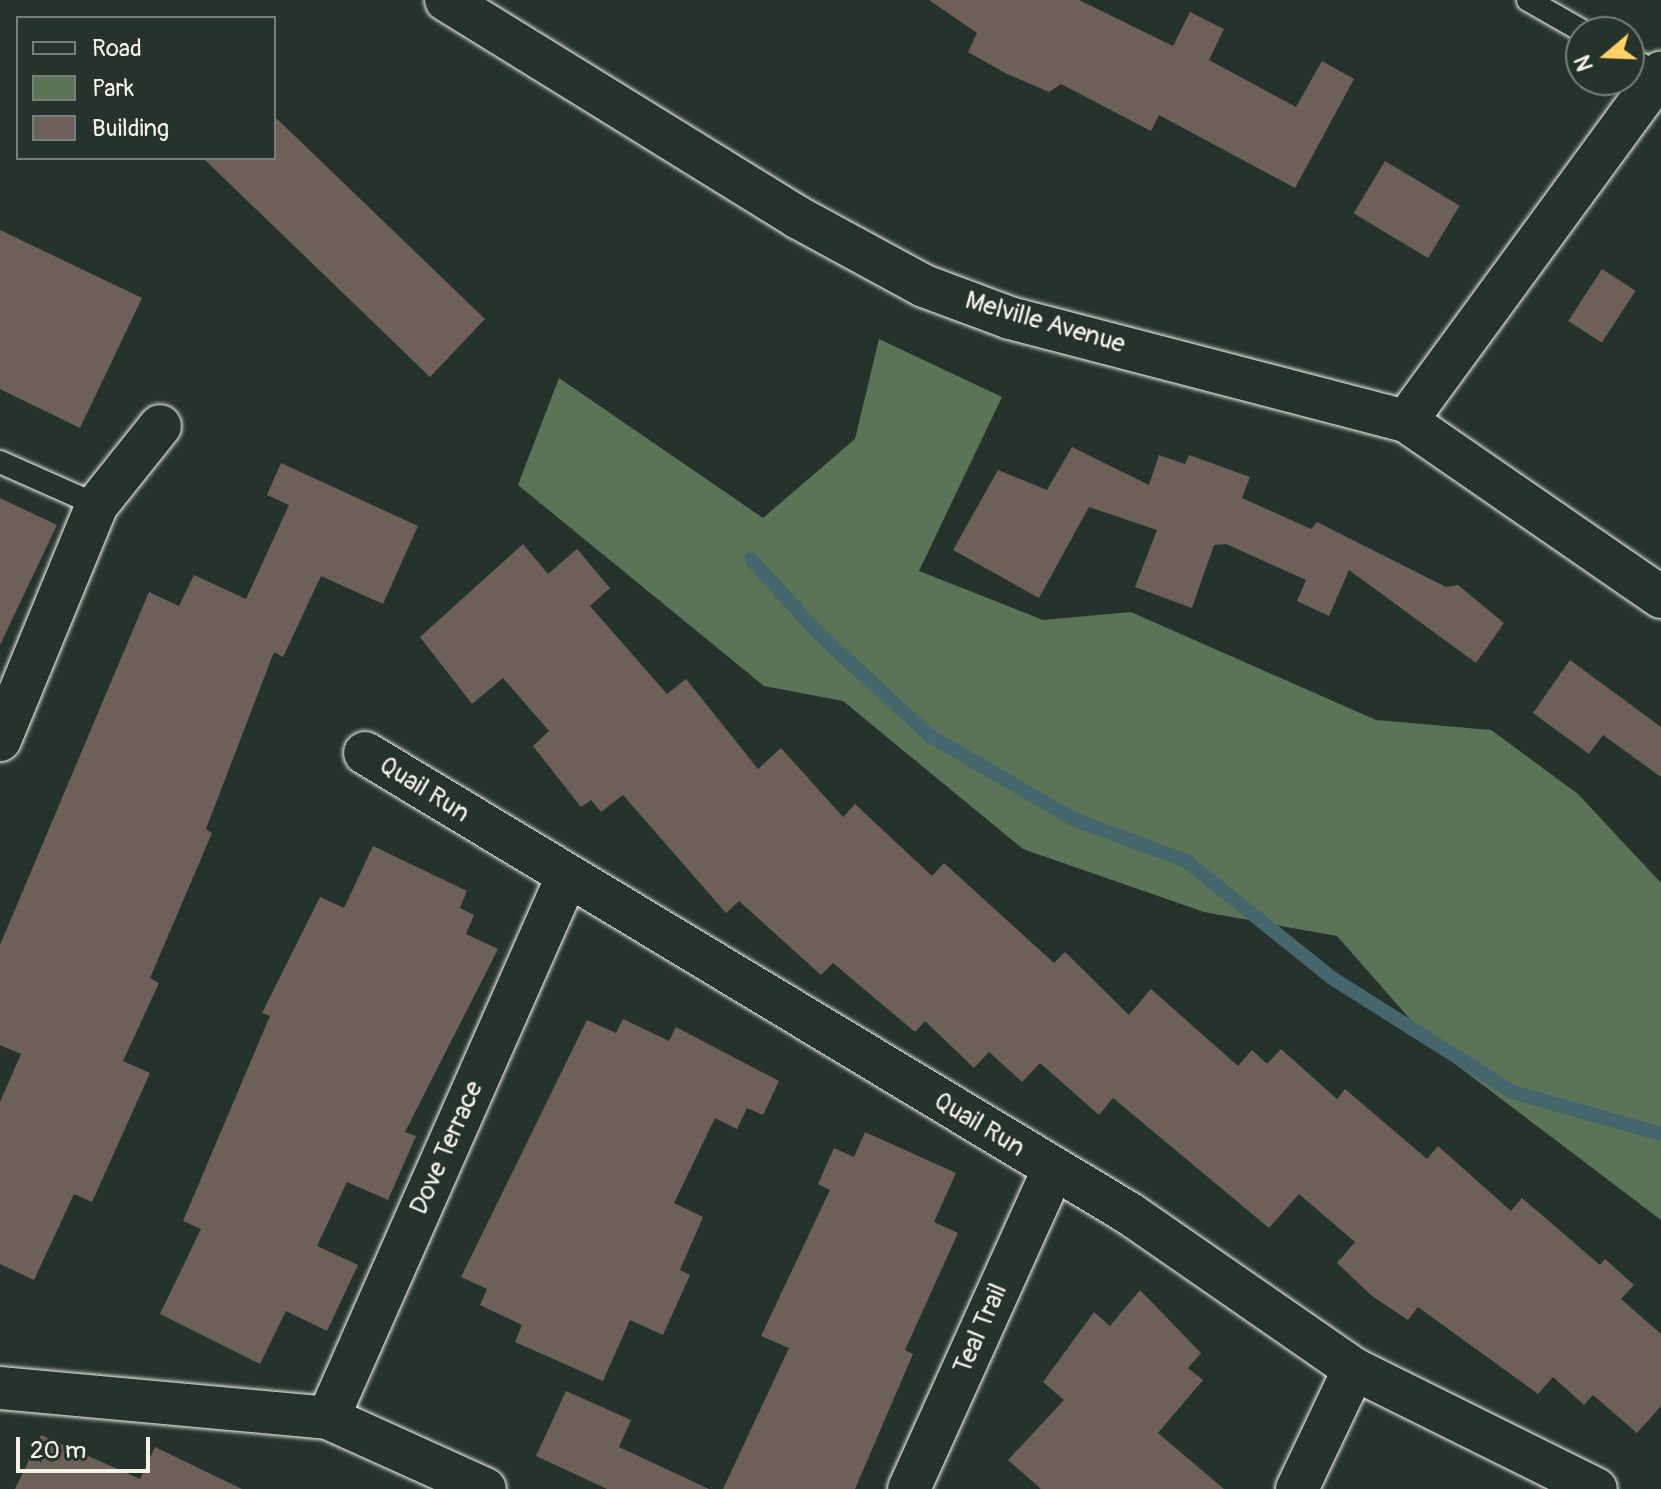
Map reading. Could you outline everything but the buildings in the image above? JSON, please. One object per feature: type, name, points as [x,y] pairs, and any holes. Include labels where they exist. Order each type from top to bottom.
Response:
[{"type":"street","name":"Melville Avenue","points":[[446,0],[797,217],[924,286],[1010,318],[1406,421],[1661,597]]},
{"type":"street","points":[[1406,421],[1652,70]]},
{"type":"street","points":[[0,740],[97,505],[160,426]]},
{"type":"street","name":"Quail Run","points":[[365,753],[566,879],[1130,1214],[1354,1369],[1596,1489]]},
{"type":"street","name":"Dove Terrace","points":[[328,1418],[566,879]]},
{"type":"street","name":"Teal Trail","points":[[909,1489],[1053,1170]]},
{"type":"street","points":[[1297,1489],[1354,1369]]},
{"type":"street","points":[[0,1388],[328,1418],[485,1489]]},
{"type":"lane","points":[[1528,0],[1565,21]]},
{"type":"lane","points":[[0,462],[97,505]]},
{"type":"green space","points":[[879,339],[1002,397],[919,571],[1043,620],[1131,612],[1376,720],[1491,730],[1578,794],[1661,883],[1661,1220],[1438,1051],[1337,936],[1204,912],[1023,849],[843,701],[764,686],[518,485],[559,378],[763,518],[855,439]]},
{"type":"waterway","points":[[751,559],[818,633],[930,736],[1073,819],[1186,861],[1332,978],[1512,1092],[1661,1134]]}]
